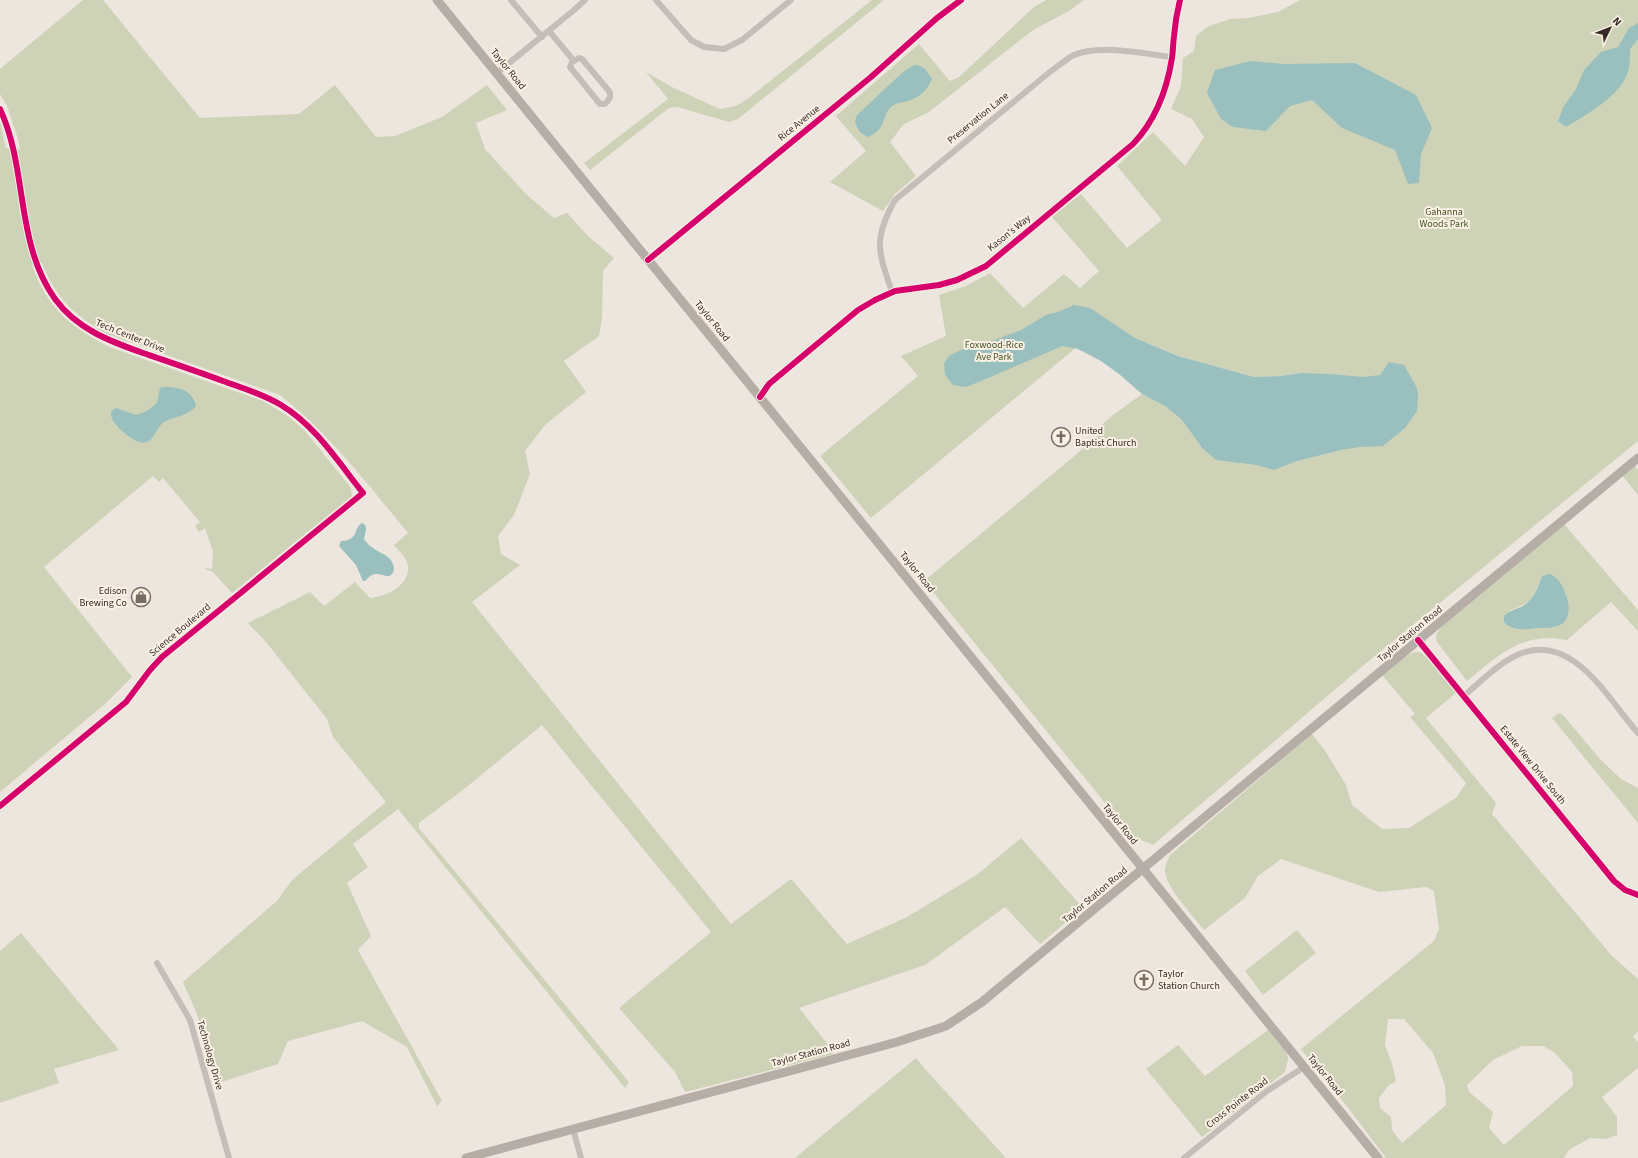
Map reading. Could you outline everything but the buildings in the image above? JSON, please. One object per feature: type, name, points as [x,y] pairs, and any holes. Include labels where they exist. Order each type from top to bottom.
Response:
[{"type":"main road","name":"Taylor Road","points":[[437,0],[1378,1158]]},
{"type":"main road","name":"Taylor Station Road","points":[[466,1158],[897,1042],[946,1026],[982,1002],[1638,458]]},
{"type":"street","points":[[511,0],[542,37]]},
{"type":"street","points":[[497,73],[585,0]]},
{"type":"street","points":[[656,0],[691,40],[704,47],[724,49],[742,40],[791,0]]},
{"type":"street","name":"Rice Avenue","points":[[648,260],[871,77],[937,18],[962,0]]},
{"type":"street","name":"Kason's Way","points":[[760,397],[770,384],[858,310],[875,300],[892,292],[939,285],[957,280],[986,266],[1080,189],[1142,135],[1154,117],[1167,81],[1180,0]]},
{"type":"street","points":[[549,31],[574,61]]},
{"type":"street","name":"Preservation Lane","points":[[892,292],[882,262],[879,247],[885,218],[895,200],[1051,71],[1074,56],[1083,52],[1108,50],[1172,57]]},
{"type":"street","points":[[579,58],[582,59],[609,91],[611,95],[610,99],[605,104],[600,104],[572,70],[570,64],[574,61],[579,58]]},
{"type":"street","name":"Tech Center Drive","points":[[0,109],[5,119],[13,149],[34,259],[48,288],[64,310],[86,329],[111,342],[249,390],[280,404],[307,424],[363,493]]},
{"type":"street","name":"Science Boulevard","points":[[0,806],[126,702],[150,670],[162,657],[363,493]]},
{"type":"street","name":"Estate View Drive South","points":[[1418,640],[1614,881],[1625,890],[1638,895]]},
{"type":"street","points":[[1464,696],[1504,663],[1517,655],[1532,650],[1562,653],[1587,671],[1638,734]]},
{"type":"street","name":"Technology Drive","points":[[157,963],[190,1020],[229,1158]]},
{"type":"street","name":"Cross Pointe Road","points":[[1184,1158],[1267,1091],[1304,1067]]},
{"type":"street","points":[[573,1129],[581,1158]]},
{"type":"green space","points":[[83,0],[103,0],[200,118],[299,114],[335,85],[376,137],[395,136],[442,117],[487,85],[507,110],[476,123],[485,149],[527,195],[554,218],[567,213],[589,237],[614,258],[603,271],[602,319],[599,336],[564,361],[586,392],[545,425],[525,451],[530,474],[514,515],[498,536],[501,554],[520,565],[472,602],[731,924],[791,879],[847,944],[907,917],[978,874],[1021,838],[1083,908],[1040,944],[1005,907],[925,965],[799,1008],[833,1051],[833,1054],[685,1092],[675,1072],[619,1008],[711,932],[542,725],[463,790],[419,823],[419,828],[629,1082],[625,1088],[398,809],[353,844],[368,867],[347,883],[371,936],[358,950],[442,1101],[437,1106],[407,1047],[362,1021],[288,1041],[278,1064],[218,1083],[197,1014],[183,982],[277,901],[292,880],[386,802],[333,737],[327,719],[266,642],[248,623],[310,592],[324,606],[355,582],[370,598],[385,595],[398,587],[407,575],[408,568],[406,560],[394,545],[408,533],[332,443],[280,395],[107,334],[86,321],[68,305],[53,286],[42,263],[32,265],[38,280],[53,305],[73,324],[98,341],[112,348],[263,401],[288,416],[305,431],[351,488],[352,496],[232,593],[213,572],[205,569],[212,569],[213,552],[205,528],[199,532],[195,526],[200,522],[163,478],[159,482],[153,476],[44,567],[132,677],[106,703],[0,792],[0,122],[6,148],[20,149],[7,106],[0,94],[0,69]]},
{"type":"green space","points":[[872,0],[884,0],[738,119],[729,122],[677,107],[669,108],[590,170],[584,163],[668,99],[646,72],[672,87],[720,109],[736,106],[750,97]]},
{"type":"green space","points":[[1046,0],[1084,0],[1069,11],[1033,30],[929,112],[904,124],[890,142],[916,176],[895,194],[883,211],[830,182],[866,151],[836,116],[919,44],[950,81],[959,77],[1034,7]]},
{"type":"green space","name":"Gahanna Woods Park","points":[[1300,0],[1638,0],[1638,441],[1365,664],[1153,845],[1132,836],[924,581],[1097,437],[1099,427],[1142,394],[1165,406],[1182,420],[1202,448],[1300,373],[1281,376],[1254,377],[1178,356],[1135,338],[1108,321],[871,518],[820,456],[918,376],[901,356],[946,336],[939,295],[966,286],[990,273],[1023,308],[1064,274],[1080,288],[1099,271],[1052,217],[1081,194],[1127,248],[1162,220],[1117,166],[1153,132],[1185,166],[1204,137],[1192,119],[1171,109],[1181,86],[1183,58],[1194,51],[1196,36],[1209,26],[1230,19],[1248,18],[1278,12]]},
{"type":"green space","points":[[1634,465],[1638,470],[1638,495],[1622,475]]},
{"type":"green space","points":[[1564,524],[1638,610],[1638,631],[1611,602],[1567,640],[1551,638],[1524,642],[1501,654],[1467,681],[1437,642],[1436,635],[1441,627]],"holes":[[[1542,576],[1555,627],[1508,611],[1523,605],[1531,599]]]},
{"type":"green space","points":[[1414,652],[1420,652],[1427,658],[1456,693],[1426,718],[1496,803],[1492,814],[1612,956],[1638,979],[1638,1032],[1633,1036],[1638,1042],[1638,1068],[1602,1097],[1617,1117],[1617,1135],[1606,1139],[1590,1138],[1569,1150],[1564,1158],[1386,1158],[1301,1049],[1434,941],[1439,929],[1434,891],[1426,887],[1379,892],[1281,859],[1258,876],[1245,898],[1204,930],[1172,889],[1165,873],[1165,868],[1170,855],[1312,734],[1324,749],[1346,785],[1352,805],[1382,829],[1409,828],[1457,797],[1466,783],[1410,717],[1415,714],[1382,675],[1404,657]],"holes":[[[1388,1019],[1404,1019],[1433,1053],[1445,1085],[1446,1105],[1402,1143],[1392,1130],[1391,1117],[1380,1108],[1379,1098],[1388,1086],[1396,1081],[1393,1067],[1385,1045]],[[1522,1046],[1543,1046],[1554,1052],[1572,1072],[1573,1086],[1504,1145],[1489,1128],[1493,1112],[1469,1092],[1467,1085],[1493,1060]]]},
{"type":"green space","points":[[1559,713],[1563,715],[1600,759],[1621,779],[1638,788],[1638,823],[1552,718]]},
{"type":"green space","points":[[1297,930],[1316,953],[1263,995],[1245,971]]},
{"type":"green space","points":[[21,933],[119,1050],[54,1069],[59,1083],[0,1103],[0,951]]},
{"type":"green space","points":[[1268,1030],[1287,1053],[1288,1059],[1285,1072],[1202,1137],[1146,1069],[1178,1045],[1205,1076]]},
{"type":"green space","points":[[916,1058],[1006,1158],[795,1158]]},
{"type":"water","points":[[1638,23],[1638,39],[1630,49],[1630,60],[1626,77],[1616,92],[1600,105],[1566,127],[1558,121],[1564,106],[1576,89],[1584,70],[1601,52],[1618,47],[1629,28]]},
{"type":"water","points":[[1250,61],[1284,64],[1355,63],[1416,95],[1432,128],[1421,154],[1419,183],[1408,184],[1395,150],[1342,128],[1312,100],[1290,106],[1266,131],[1233,127],[1221,119],[1207,93],[1215,70]]},
{"type":"water","points":[[914,65],[923,67],[932,79],[927,87],[914,99],[892,106],[887,112],[878,131],[874,134],[868,137],[859,131],[855,121],[857,115],[903,72]]},
{"type":"water","points":[[1074,305],[1090,308],[1135,338],[1178,356],[1254,377],[1281,376],[1300,373],[1363,377],[1380,375],[1389,362],[1404,365],[1417,388],[1417,411],[1405,428],[1383,446],[1359,447],[1341,450],[1297,461],[1274,470],[1257,465],[1216,460],[1202,448],[1182,420],[1165,406],[1142,394],[1101,361],[1078,349],[1062,346],[966,387],[953,385],[945,375],[944,363],[950,355],[978,343],[990,342],[1021,330],[1046,315],[1058,312]]},
{"type":"water","points":[[165,387],[185,390],[192,396],[196,406],[186,414],[166,421],[159,427],[149,441],[139,442],[129,437],[113,421],[111,416],[112,411],[116,408],[136,415],[147,411],[157,403],[160,388]]},
{"type":"water","points":[[362,523],[366,528],[364,539],[373,548],[391,560],[394,570],[391,575],[386,576],[374,574],[363,581],[356,565],[339,546],[341,541],[351,539],[359,525]]},
{"type":"water","points":[[1550,574],[1560,583],[1567,599],[1569,611],[1564,622],[1560,625],[1552,627],[1516,629],[1504,622],[1504,616],[1506,614],[1521,607],[1532,598],[1537,590],[1542,576]]},
{"type":"cycle path","points":[[648,260],[871,77],[937,18],[961,0]]},
{"type":"cycle path","points":[[760,397],[769,384],[858,310],[875,300],[895,291],[939,285],[957,280],[986,266],[1133,144],[1141,135],[1154,115],[1167,81],[1172,58],[1180,0]]},
{"type":"cycle path","points":[[0,109],[9,132],[15,156],[27,230],[33,254],[42,277],[55,299],[64,309],[84,326],[106,339],[252,392],[281,405],[305,423],[316,434],[363,493],[162,657],[150,670],[126,702],[0,806]]},
{"type":"cycle path","points":[[1418,640],[1614,881],[1625,890],[1638,895]]},
{"type":"place","name":"United Baptist Church","points":[[1061,437]]},
{"type":"place","name":"Edison Brewing Co","points":[[141,597]]},
{"type":"place","name":"Taylor Station Church","points":[[1144,980]]},
{"type":"park label","name":"Foxwood-Rice Ave Park","points":[[994,350]]}]
